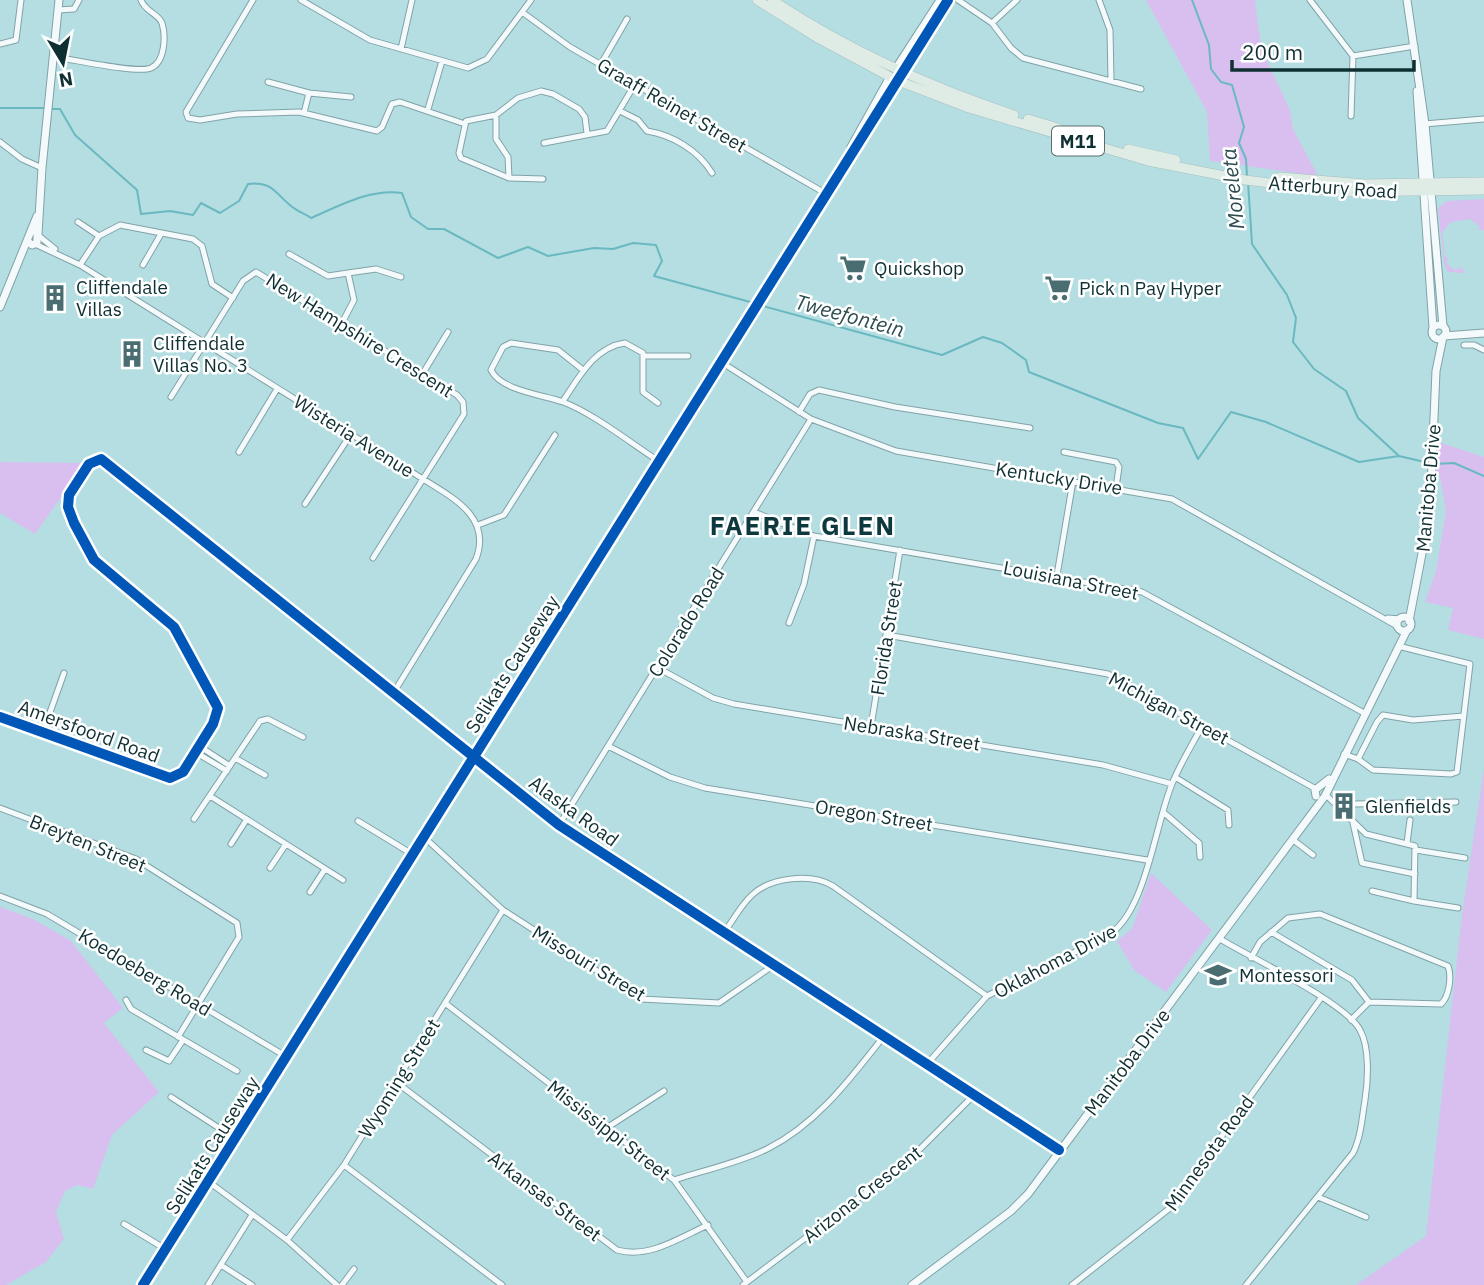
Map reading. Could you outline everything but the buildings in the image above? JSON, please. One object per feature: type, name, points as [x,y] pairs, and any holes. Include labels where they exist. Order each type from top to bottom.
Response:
[{"type":"main road","name":"Atterbury Road","points":[[757,0],[816,37],[893,78],[969,108],[1148,161],[1268,179],[1484,190]]},
{"type":"main road","name":"Atterbury Road","points":[[772,0],[804,21],[899,69],[1001,110],[1068,132],[1228,174]]},
{"type":"main road","name":"Atterbury Road","points":[[1427,188],[1484,182]]},
{"type":"street","points":[[0,44],[16,40],[21,0]]},
{"type":"street","points":[[0,307],[23,255],[36,234],[59,0]]},
{"type":"street","points":[[58,10],[74,9],[79,0]]},
{"type":"street","points":[[54,57],[136,69],[152,68],[160,60],[162,25],[159,18],[144,8],[141,0]]},
{"type":"street","points":[[253,0],[187,112],[188,118],[196,120],[237,114],[304,113],[377,131],[382,127],[389,108],[397,102],[428,109],[465,124]]},
{"type":"street","points":[[301,0],[364,37],[464,68],[477,66],[487,59],[531,0]]},
{"type":"street","points":[[401,49],[412,0]]},
{"type":"street","name":"Selikats Causeway","points":[[899,69],[939,0]]},
{"type":"street","name":"Selikats Causeway","points":[[143,1285],[660,462],[843,167],[893,78],[948,0]]},
{"type":"street","points":[[958,0],[992,23],[1011,48],[1023,58],[1141,89]]},
{"type":"street","points":[[992,23],[1017,0]]},
{"type":"street","points":[[1099,0],[1110,30],[1111,80]]},
{"type":"street","points":[[1310,0],[1353,56],[1351,116]]},
{"type":"street","points":[[1407,0],[1415,46],[1427,188]]},
{"type":"street","name":"Graaff Reinet Street","points":[[522,12],[559,40],[825,193]]},
{"type":"street","points":[[601,64],[627,19]]},
{"type":"street","points":[[1353,56],[1415,46]]},
{"type":"street","points":[[428,109],[442,61]]},
{"type":"street","points":[[268,82],[309,93],[351,97]]},
{"type":"street","points":[[544,143],[607,131],[635,84]]},
{"type":"street","points":[[543,179],[509,178],[461,158],[459,153],[465,124],[469,119],[496,116],[525,94],[547,92],[579,109],[584,117],[587,134]]},
{"type":"street","points":[[304,113],[309,93]]},
{"type":"street","points":[[620,111],[638,120],[647,131],[665,133],[693,152],[712,173]]},
{"type":"street","points":[[496,116],[496,139],[508,157],[509,178]]},
{"type":"street","points":[[1421,124],[1484,119]]},
{"type":"street","points":[[0,142],[22,159],[42,168]]},
{"type":"street","name":"Manitoba Drive","points":[[1427,188],[1444,332],[1436,371]]},
{"type":"street","name":"Manitoba Drive","points":[[912,1285],[1016,1207],[1220,939],[1292,839],[1332,776],[1398,646],[1402,624],[1412,605],[1430,512],[1436,371],[1427,188]]},
{"type":"street","points":[[78,222],[99,236]]},
{"type":"street","points":[[80,265],[99,236],[123,225],[199,243],[212,284],[233,298]]},
{"type":"street","points":[[32,243],[36,234]]},
{"type":"street","name":"Wisteria Avenue","points":[[36,234],[61,254],[423,479],[467,508],[478,525]]},
{"type":"street","points":[[143,265],[161,234]]},
{"type":"street","name":"Wisteria Avenue","points":[[32,243],[61,254]]},
{"type":"street","points":[[289,254],[328,275],[376,269],[401,277]]},
{"type":"street","name":"New Hampshire Crescent","points":[[171,397],[246,277],[261,273],[457,395],[465,408],[423,479]]},
{"type":"street","points":[[342,323],[354,300],[348,273]]},
{"type":"street","points":[[1433,332],[1484,327]]},
{"type":"street","points":[[423,373],[448,332]]},
{"type":"street","points":[[1433,332],[1484,333]]},
{"type":"street","points":[[583,370],[553,348],[511,342],[503,347],[491,370],[492,374],[532,395],[563,401],[660,462]]},
{"type":"street","points":[[563,401],[583,370],[595,358],[622,343],[634,346],[643,356],[643,392],[659,403]]},
{"type":"street","points":[[1464,345],[1484,349]]},
{"type":"street","points":[[643,356],[688,356]]},
{"type":"street","name":"Kentucky Drive","points":[[721,362],[811,419],[904,453],[1116,488],[1178,501],[1402,624]]},
{"type":"street","points":[[239,452],[277,388]]},
{"type":"street","points":[[799,412],[810,394],[819,390],[871,403],[1030,428]]},
{"type":"street","name":"Colorado Road","points":[[559,825],[811,419]]},
{"type":"street","points":[[304,504],[351,434]]},
{"type":"street","points":[[394,692],[476,559],[480,546],[478,525],[504,515],[555,435]]},
{"type":"street","points":[[1064,452],[1116,462],[1119,467],[1116,488]]},
{"type":"street","points":[[99,459],[89,464],[71,492],[68,510],[94,560],[174,627],[215,699],[217,718],[197,749],[229,769]]},
{"type":"street","name":"Alaska Road","points":[[99,459],[559,825],[1059,1150]]},
{"type":"street","points":[[373,558],[423,479]]},
{"type":"street","points":[[1057,575],[1073,481]]},
{"type":"street","name":"Louisiana Street","points":[[754,512],[814,536],[1057,575],[1152,596],[1364,713]]},
{"type":"street","points":[[789,623],[804,584],[814,536]]},
{"type":"street","name":"Florida Street","points":[[871,726],[901,550]]},
{"type":"street","name":"Michigan Street","points":[[887,635],[1108,674],[1321,793],[1366,834],[1407,843]]},
{"type":"street","points":[[1343,754],[1358,759],[1373,770],[1454,774],[1457,770],[1470,664],[1398,646]]},
{"type":"street","name":"Nebraska Street","points":[[658,668],[718,700],[1103,765],[1172,784]]},
{"type":"street","points":[[43,732],[64,673]]},
{"type":"street","points":[[1358,759],[1383,715],[1413,720],[1464,716]]},
{"type":"street","name":"Amersfoord Road","points":[[0,717],[166,778],[181,774],[197,749]]},
{"type":"street","points":[[194,819],[257,724],[264,718],[303,737]]},
{"type":"street","name":"Oklahoma Drive","points":[[928,1063],[987,996],[1119,928],[1131,911],[1172,784],[1202,726]]},
{"type":"street","name":"Oregon Street","points":[[608,746],[670,777],[705,788],[1147,860]]},
{"type":"street","points":[[235,758],[265,775]]},
{"type":"street","points":[[1175,777],[1228,810],[1229,825]]},
{"type":"street","points":[[210,796],[344,880]]},
{"type":"street","points":[[1344,814],[1354,804],[1456,802]]},
{"type":"street","name":"Breyten Street","points":[[0,808],[136,859],[233,919],[240,929],[239,937],[180,1039]]},
{"type":"street","points":[[1163,813],[1199,843],[1200,857]]},
{"type":"street","points":[[231,844],[247,819]]},
{"type":"street","points":[[1410,820],[1407,843],[1413,845],[1416,850],[1414,901]]},
{"type":"street","points":[[358,821],[412,854]]},
{"type":"street","points":[[1353,822],[1361,861],[1415,874]]},
{"type":"street","name":"Missouri Street","points":[[424,837],[503,910],[637,997],[648,1001],[722,1002],[774,965]]},
{"type":"street","points":[[1292,839],[1313,855]]},
{"type":"street","points":[[270,868],[286,844]]},
{"type":"street","points":[[1416,850],[1465,858]]},
{"type":"street","points":[[310,892],[325,869]]},
{"type":"street","points":[[725,932],[746,901],[762,888],[800,879],[817,879],[833,886],[987,996]]},
{"type":"street","points":[[1372,891],[1458,908]]},
{"type":"street","name":"Koedoeberg Road","points":[[0,896],[47,914],[287,1057]]},
{"type":"street","name":"Wyoming Street","points":[[287,1240],[344,1165],[503,910]]},
{"type":"street","points":[[1251,958],[1272,932],[1292,916],[1327,915],[1363,933],[1439,961],[1450,970],[1446,999],[1441,1004],[1369,1002],[1351,1020]]},
{"type":"street","points":[[1272,932],[1352,979],[1369,1002]]},
{"type":"street","points":[[1220,939],[1321,998],[1351,1020],[1361,1031],[1364,1045],[1367,1085],[1353,1153],[1246,1285]]},
{"type":"street","name":"Minnesota Road","points":[[1072,1285],[1170,1208],[1321,998]]},
{"type":"street","points":[[127,1000],[131,1009],[237,1071]]},
{"type":"street","name":"Mississippi Street","points":[[445,1003],[674,1180],[708,1225],[745,1283]]},
{"type":"street","points":[[674,1180],[756,1153],[781,1141],[832,1100],[884,1036]]},
{"type":"street","points":[[146,1050],[169,1061],[180,1039]]},
{"type":"street","name":"Arkansas Street","points":[[396,1083],[617,1250],[632,1253],[650,1251],[708,1225]]},
{"type":"street","points":[[608,1127],[664,1091]]},
{"type":"street","name":"Arizona Crescent","points":[[745,1283],[909,1160],[974,1095]]},
{"type":"street","points":[[171,1097],[236,1139]]},
{"type":"street","points":[[344,1165],[502,1285]]},
{"type":"street","points":[[209,1182],[287,1240],[340,1285],[354,1269]]},
{"type":"street","points":[[1318,1198],[1366,1217]]},
{"type":"street","points":[[208,1285],[252,1215]]},
{"type":"street","points":[[124,1224],[167,1250]]},
{"type":"street","points":[[221,1265],[252,1285]]},
{"type":"shaded area","points":[[1146,0],[1255,0],[1261,48],[1290,110],[1293,129],[1318,176],[1210,161],[1207,112]]},
{"type":"shaded area","points":[[1484,199],[1484,230],[1478,230],[1480,227],[1470,219],[1451,222],[1442,233],[1445,256],[1448,259],[1446,263],[1455,270],[1462,267],[1464,273],[1448,272],[1444,264],[1438,208],[1447,201]]},
{"type":"shaded area","points":[[1438,442],[1484,457],[1484,639],[1448,630],[1453,608],[1425,602],[1436,571],[1446,511],[1440,476],[1436,473]]},
{"type":"shaded area","points":[[0,462],[85,463],[35,534],[0,513]]},
{"type":"shaded area","points":[[1484,768],[1484,1285],[1356,1285],[1426,1236],[1462,915]]},
{"type":"shaded area","points":[[1151,873],[1212,930],[1166,992],[1134,970],[1117,941],[1132,929]]},
{"type":"shaded area","points":[[0,907],[33,919],[71,941],[123,1008],[104,1023],[159,1092],[112,1135],[93,1189],[77,1185],[65,1191],[56,1212],[64,1239],[46,1262],[6,1285],[0,1285]]},
{"type":"waterway","name":"Moreleta","points":[[1192,0],[1209,45],[1211,69],[1221,82],[1232,85],[1244,127],[1239,143],[1246,159],[1247,177]]},
{"type":"waterway","name":"Tweefontein","points":[[0,108],[44,108]]},
{"type":"waterway","name":"Tweefontein","points":[[50,109],[60,109],[75,135],[137,190],[141,214],[170,211],[193,215],[201,203],[220,213],[239,201],[248,184],[268,186],[293,208],[311,218],[367,196],[402,193],[411,217],[428,229],[444,229],[498,258],[528,247],[548,256],[594,248],[613,249],[633,243],[656,245],[662,261],[654,276],[754,303]]},
{"type":"waterway","name":"Moreleta","points":[[1248,182],[1252,244],[1287,295],[1296,318],[1293,342],[1314,369],[1346,391],[1358,418],[1399,456],[1429,463]]},
{"type":"waterway","name":"Tweefontein","points":[[759,305],[942,355],[983,337],[1002,343],[1026,360],[1029,372],[1158,423],[1183,428],[1198,459],[1231,412],[1266,422],[1359,462],[1399,456]]},
{"type":"waterway","name":"Moreleta","points":[[1435,464],[1454,463],[1484,476]]},
{"type":"cycle path","points":[[143,1285],[948,0]]},
{"type":"cycle path","points":[[0,717],[170,778],[183,772],[213,724],[218,708],[174,627],[94,560],[74,523],[68,507],[69,495],[89,464],[101,459],[559,825],[1059,1150]]},
{"type":"place","name":"Quickshop","points":[[853,268]]},
{"type":"place","name":"Pick n Pay Hyper","points":[[1058,288]]},
{"type":"place","name":"Cliffendale Villas","points":[[55,298]]},
{"type":"place","name":"Cliffendale Villas No. 3","points":[[132,354]]},
{"type":"place","name":"Glenfields","points":[[1344,806]]},
{"type":"place","name":"Montessori","points":[[1218,975]]},
{"type":"district","name":"FAERIE GLEN","points":[[803,525]]}]
